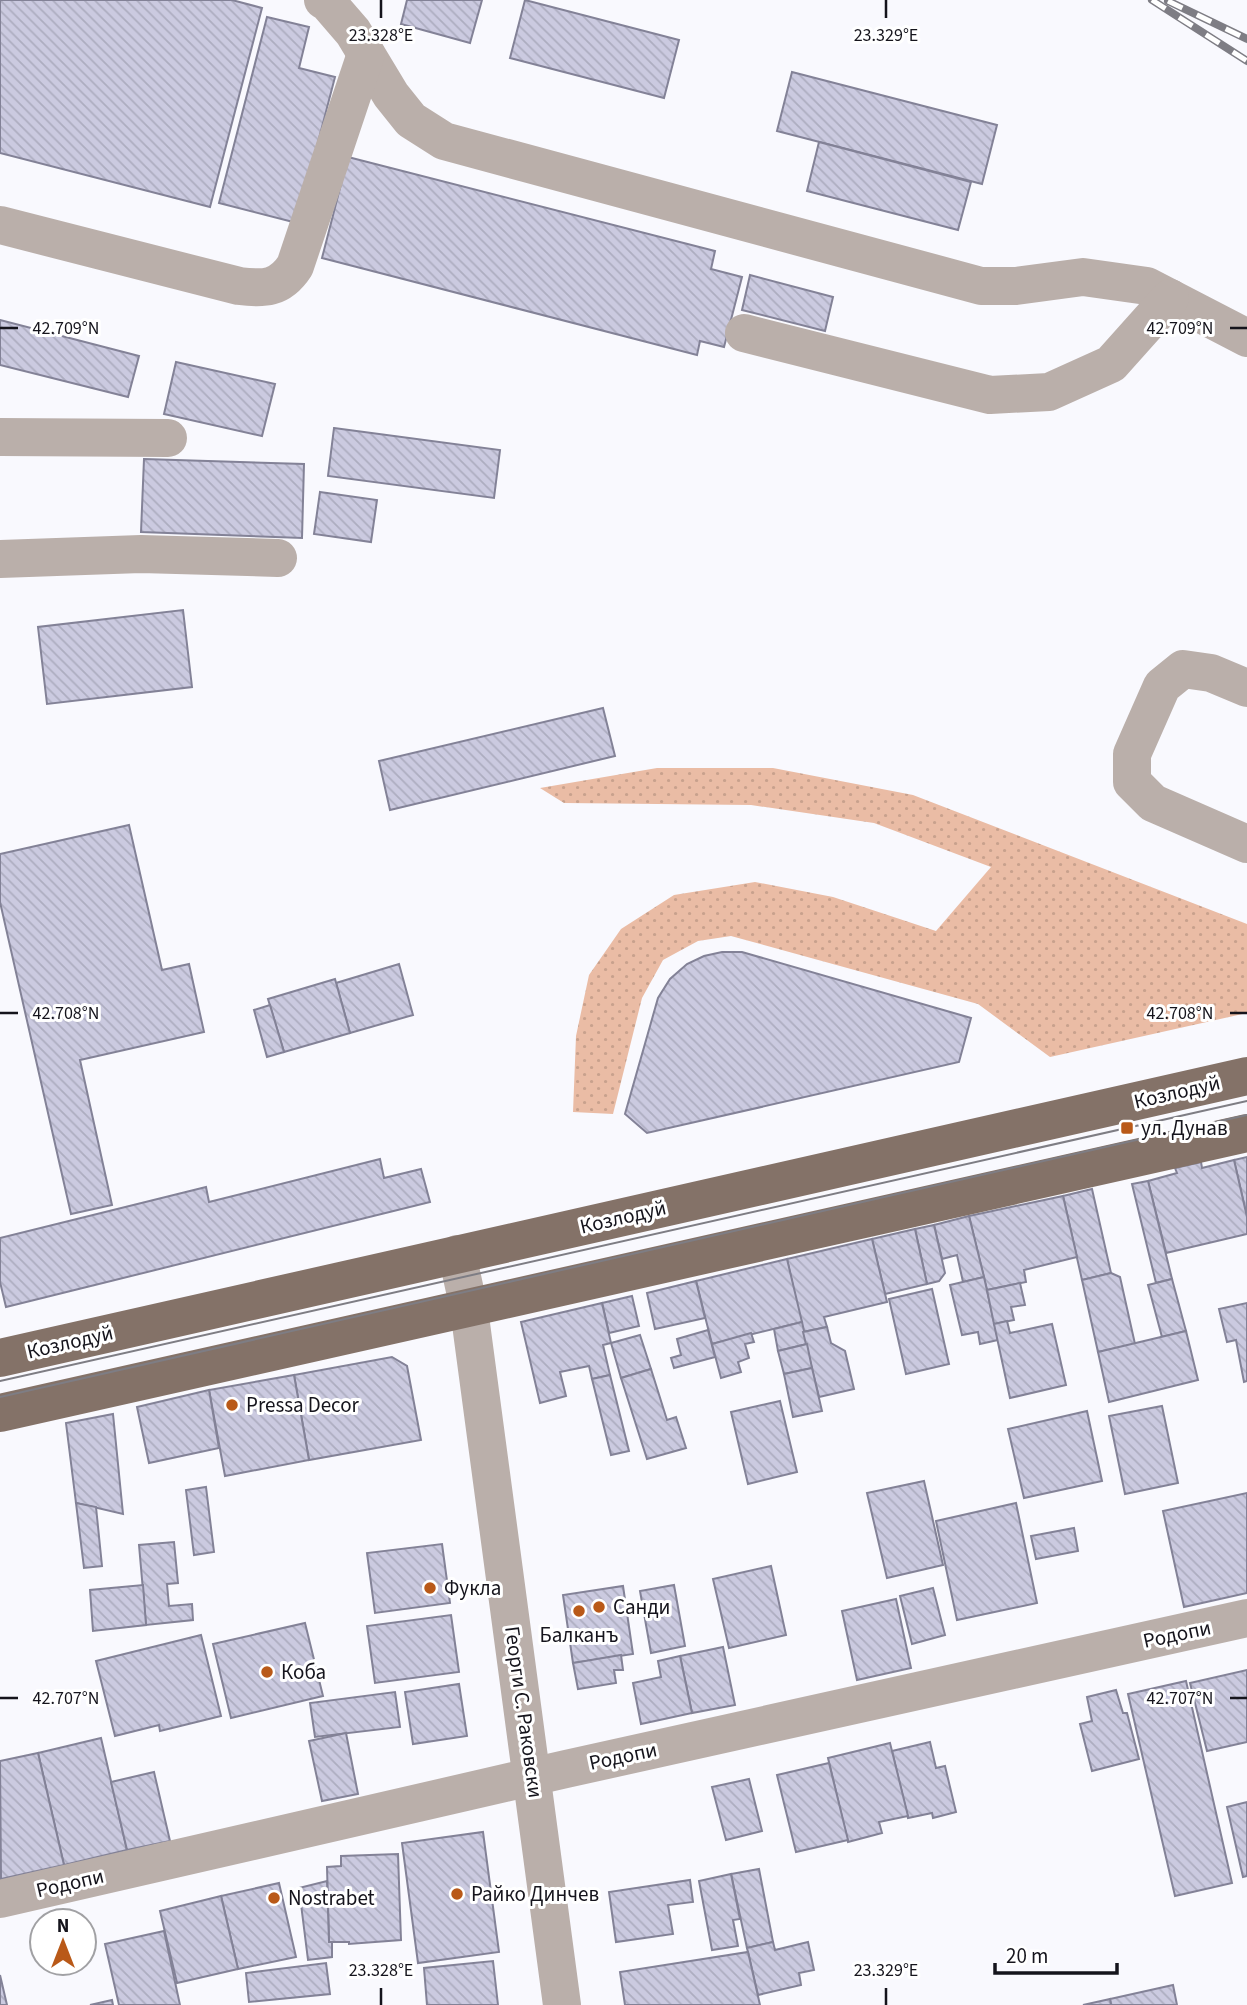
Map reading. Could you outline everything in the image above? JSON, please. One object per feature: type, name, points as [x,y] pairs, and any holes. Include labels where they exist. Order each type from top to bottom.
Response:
[{"type":"main road","name":"Козлодуй","points":[[0,1358],[1247,1076]]},
{"type":"main road","points":[[0,1413],[1247,1133]]},
{"type":"street","points":[[323,0],[353,32],[391,95],[411,120],[444,141],[981,286],[1016,286],[1083,277],[1147,286],[1244,336]]},
{"type":"street","points":[[0,225],[239,286],[261,288],[275,284],[288,277],[295,266],[366,54]]},
{"type":"street","points":[[744,333],[990,395],[1049,393],[1111,364],[1170,298]]},
{"type":"street","points":[[0,437],[169,438]]},
{"type":"street","points":[[0,559],[141,554],[278,558]]},
{"type":"street","points":[[1247,688],[1211,673],[1183,669],[1162,686],[1132,754],[1132,782],[1153,803],[1247,844]]},
{"type":"street","name":"Георги С. Раковски","points":[[457,1254],[470,1309],[562,2005]]},
{"type":"street","name":"Родопи","points":[[0,1899],[533,1776],[1247,1618]]},
{"type":"shaded area","points":[[657,768],[773,768],[913,795],[1247,924],[1247,1013],[1050,1057],[978,1004],[731,936],[698,941],[663,960],[642,998],[613,1114],[573,1112],[576,1036],[589,975],[621,929],[674,895],[755,882],[833,897],[936,931],[991,867],[874,823],[751,805],[564,803],[540,788]]},
{"type":"building","points":[[0,0],[232,0],[262,8],[210,207],[0,153]]},
{"type":"building","points":[[407,0],[482,0],[470,43],[401,24]]},
{"type":"building","points":[[525,0],[679,40],[664,98],[510,58]]},
{"type":"building","points":[[267,17],[309,27],[299,68],[335,77],[297,223],[219,203]]},
{"type":"building","points":[[792,72],[997,125],[982,184],[777,131]]},
{"type":"building","points":[[819,142],[971,182],[958,230],[807,191]]},
{"type":"building","points":[[348,157],[715,251],[711,269],[742,277],[724,347],[700,341],[697,355],[322,258]]},
{"type":"building","points":[[750,275],[833,297],[825,331],[742,310]]},
{"type":"building","points":[[0,320],[139,356],[128,397],[0,365]]},
{"type":"building","points":[[176,362],[275,384],[262,436],[164,414]]},
{"type":"building","points":[[334,428],[500,450],[494,498],[328,476]]},
{"type":"building","points":[[144,459],[304,464],[302,538],[141,532]]},
{"type":"building","points":[[320,492],[377,500],[371,542],[314,534]]},
{"type":"building","points":[[183,610],[192,687],[47,704],[38,627]]},
{"type":"building","points":[[603,708],[615,756],[390,810],[379,761]]},
{"type":"building","points":[[129,825],[162,970],[189,964],[204,1032],[80,1060],[112,1205],[71,1214],[0,902],[0,854]]},
{"type":"building","points":[[722,952],[742,952],[971,1018],[959,1062],[647,1133],[625,1114],[658,998],[670,979],[687,964]]},
{"type":"building","points":[[399,964],[413,1015],[350,1033],[336,983]]},
{"type":"building","points":[[335,979],[350,1033],[284,1052],[268,999]]},
{"type":"building","points":[[270,1005],[284,1052],[267,1057],[254,1010]]},
{"type":"building","points":[[1247,1157],[1247,1217],[1234,1160]]},
{"type":"building","points":[[380,1159],[384,1178],[421,1169],[430,1202],[6,1307],[0,1282],[0,1238],[206,1187],[209,1202]]},
{"type":"building","points":[[1234,1160],[1247,1217],[1247,1234],[1166,1253],[1148,1181],[1177,1173],[1175,1168],[1201,1162],[1202,1168]]},
{"type":"building","points":[[1148,1181],[1172,1279],[1156,1283],[1132,1184]]},
{"type":"building","points":[[1092,1189],[1111,1273],[1082,1280],[1063,1196]]},
{"type":"building","points":[[1063,1196],[1077,1257],[1024,1270],[1026,1282],[987,1290],[969,1216]]},
{"type":"building","points":[[969,1216],[984,1277],[963,1282],[957,1255],[942,1259],[934,1225]]},
{"type":"building","points":[[934,1225],[945,1273],[939,1281],[927,1284],[915,1229]]},
{"type":"building","points":[[915,1229],[927,1284],[885,1294],[872,1239]]},
{"type":"building","points":[[872,1239],[887,1302],[824,1317],[827,1327],[803,1332],[787,1259]]},
{"type":"building","points":[[787,1259],[802,1322],[712,1344],[696,1281]]},
{"type":"building","points":[[1111,1273],[1120,1277],[1135,1344],[1098,1352],[1082,1280]]},
{"type":"building","points":[[984,1277],[998,1340],[980,1344],[978,1332],[962,1335],[950,1285]]},
{"type":"building","points":[[1172,1279],[1186,1331],[1162,1337],[1148,1285]]},
{"type":"building","points":[[696,1281],[705,1318],[655,1329],[647,1293]]},
{"type":"building","points":[[1020,1283],[1025,1305],[1011,1307],[1014,1320],[994,1324],[987,1290]]},
{"type":"building","points":[[932,1289],[949,1364],[906,1374],[889,1299]]},
{"type":"building","points":[[632,1296],[639,1326],[609,1333],[602,1303]]},
{"type":"building","points":[[602,1303],[611,1343],[603,1345],[610,1375],[592,1379],[589,1366],[560,1372],[566,1396],[540,1403],[521,1322]]},
{"type":"building","points":[[1247,1303],[1247,1381],[1244,1382],[1236,1340],[1227,1342],[1219,1309]]},
{"type":"building","points":[[1007,1321],[1010,1333],[1052,1324],[1066,1385],[1010,1398],[994,1324]]},
{"type":"building","points":[[802,1322],[807,1344],[778,1351],[774,1329]]},
{"type":"building","points":[[827,1327],[831,1343],[845,1351],[854,1389],[819,1397],[803,1332]]},
{"type":"building","points":[[708,1330],[715,1357],[674,1368],[671,1358],[681,1355],[677,1339]]},
{"type":"building","points":[[1186,1331],[1198,1380],[1109,1402],[1098,1352]]},
{"type":"building","points":[[751,1333],[754,1342],[745,1344],[749,1358],[738,1362],[741,1372],[721,1378],[712,1344]]},
{"type":"building","points":[[640,1335],[651,1369],[621,1378],[611,1343]]},
{"type":"building","points":[[807,1344],[812,1368],[784,1374],[778,1351]]},
{"type":"building","points":[[392,1357],[407,1366],[421,1440],[309,1460],[294,1375]]},
{"type":"building","points":[[812,1368],[822,1411],[793,1417],[784,1374]]},
{"type":"building","points":[[651,1369],[667,1420],[676,1417],[686,1448],[647,1459],[621,1378]]},
{"type":"building","points":[[294,1375],[309,1460],[225,1476],[209,1390]]},
{"type":"building","points":[[610,1375],[629,1451],[611,1455],[592,1379]]},
{"type":"building","points":[[209,1390],[219,1448],[149,1463],[137,1407]]},
{"type":"building","points":[[780,1401],[797,1472],[748,1484],[731,1412]]},
{"type":"building","points":[[1162,1406],[1178,1483],[1125,1494],[1109,1416]]},
{"type":"building","points":[[1087,1411],[1102,1481],[1024,1498],[1008,1429]]},
{"type":"building","points":[[113,1414],[123,1514],[76,1503],[66,1423]]},
{"type":"building","points":[[924,1481],[943,1565],[887,1578],[867,1493]]},
{"type":"building","points":[[206,1487],[214,1552],[194,1555],[186,1490]]},
{"type":"building","points":[[1247,1493],[1247,1593],[1184,1607],[1163,1511]]},
{"type":"building","points":[[76,1503],[96,1507],[102,1566],[84,1568]]},
{"type":"building","points":[[1016,1503],[1037,1603],[957,1620],[936,1521]]},
{"type":"building","points":[[1074,1528],[1078,1551],[1036,1559],[1031,1536]]},
{"type":"building","points":[[174,1542],[178,1583],[167,1584],[169,1606],[192,1604],[193,1620],[146,1625],[139,1545]]},
{"type":"building","points":[[442,1544],[450,1603],[375,1613],[367,1553]]},
{"type":"building","points":[[771,1566],[786,1635],[729,1648],[713,1579]]},
{"type":"building","points":[[143,1585],[146,1625],[93,1631],[90,1590]]},
{"type":"building","points":[[674,1585],[685,1646],[651,1653],[640,1591]]},
{"type":"building","points":[[623,1586],[633,1654],[573,1663],[563,1595]]},
{"type":"building","points":[[933,1588],[945,1635],[912,1644],[900,1596]]},
{"type":"building","points":[[896,1599],[911,1668],[857,1680],[842,1611]]},
{"type":"building","points":[[451,1615],[459,1672],[375,1683],[367,1626]]},
{"type":"building","points":[[305,1623],[323,1696],[231,1718],[213,1644]]},
{"type":"building","points":[[201,1635],[221,1716],[160,1731],[159,1725],[115,1736],[96,1661]]},
{"type":"building","points":[[723,1647],[735,1705],[692,1713],[680,1656]]},
{"type":"building","points":[[621,1655],[623,1670],[614,1670],[616,1683],[578,1689],[573,1663]]},
{"type":"building","points":[[680,1656],[692,1713],[641,1724],[633,1683],[661,1677],[658,1661]]},
{"type":"building","points":[[1247,1670],[1247,1742],[1207,1751],[1190,1683]]},
{"type":"building","points":[[1186,1681],[1232,1883],[1175,1896],[1128,1694]]},
{"type":"building","points":[[459,1684],[467,1736],[413,1744],[405,1692]]},
{"type":"building","points":[[1116,1690],[1123,1713],[1127,1713],[1139,1759],[1092,1771],[1080,1724],[1092,1721],[1087,1697]]},
{"type":"building","points":[[395,1692],[400,1727],[315,1737],[310,1703]]},
{"type":"building","points":[[346,1733],[358,1794],[322,1801],[309,1741]]},
{"type":"building","points":[[101,1738],[127,1850],[64,1865],[38,1753]]},
{"type":"building","points":[[930,1742],[936,1768],[945,1766],[956,1812],[933,1818],[932,1813],[908,1818],[892,1751]]},
{"type":"building","points":[[890,1743],[908,1816],[879,1822],[882,1833],[848,1842],[828,1758]]},
{"type":"building","points":[[38,1753],[64,1865],[1,1879],[0,1761]]},
{"type":"building","points":[[829,1763],[848,1840],[796,1852],[777,1775]]},
{"type":"building","points":[[154,1772],[170,1841],[127,1850],[111,1782]]},
{"type":"building","points":[[749,1779],[762,1831],[726,1840],[712,1787]]},
{"type":"building","points":[[1247,1802],[1247,1876],[1243,1877],[1227,1807]]},
{"type":"building","points":[[483,1832],[499,1952],[418,1963],[402,1843]]},
{"type":"building","points":[[398,1854],[401,1940],[349,1944],[329,1942],[327,1867],[341,1866],[341,1856]]},
{"type":"building","points":[[759,1869],[773,1942],[747,1948],[731,1874]]},
{"type":"building","points":[[731,1874],[740,1919],[733,1920],[738,1946],[712,1950],[699,1881]]},
{"type":"building","points":[[690,1880],[693,1902],[668,1905],[673,1934],[616,1942],[609,1892]]},
{"type":"building","points":[[327,1881],[332,1957],[308,1960],[299,1888]]},
{"type":"building","points":[[279,1883],[296,1957],[238,1969],[221,1896]]},
{"type":"building","points":[[221,1896],[238,1969],[177,1983],[160,1911]]},
{"type":"building","points":[[164,1931],[180,2005],[119,2005],[105,1944]]},
{"type":"building","points":[[773,1942],[775,1950],[808,1942],[814,1970],[799,1973],[801,1985],[758,1995],[747,1948]]},
{"type":"building","points":[[748,1952],[760,2005],[625,2005],[620,1972]]},
{"type":"building","points":[[493,1961],[498,2005],[427,2005],[424,1968]]},
{"type":"building","points":[[326,1963],[330,1994],[249,2002],[246,1973]]},
{"type":"building","points":[[0,1975],[7,2005],[0,2005]]},
{"type":"building","points":[[1173,1985],[1177,2005],[1111,2005],[1110,1999]]},
{"type":"building","points":[[1110,1999],[1111,2005],[1083,2005]]},
{"type":"building","points":[[112,2000],[113,2005],[90,2005]]},
{"type":"tram line","points":[[0,1381],[1247,1101]]},
{"type":"tram line","points":[[0,1397],[1247,1115]]},
{"type":"railway","points":[[1152,0],[1247,61]]},
{"type":"railway","points":[[1168,1],[1247,39]]},
{"type":"place","name":"ул. Дунав","points":[[1127,1128]]},
{"type":"place","name":"Pressa Decor","points":[[232,1405]]},
{"type":"place","name":"Фукла","points":[[430,1588]]},
{"type":"place","name":"Санди","points":[[599,1607]]},
{"type":"place","name":"Балканъ","points":[[579,1611]]},
{"type":"place","name":"Коба","points":[[267,1672]]},
{"type":"place","name":"Райко Динчев","points":[[457,1894]]},
{"type":"place","name":"Nostrabet","points":[[274,1898]]}]
